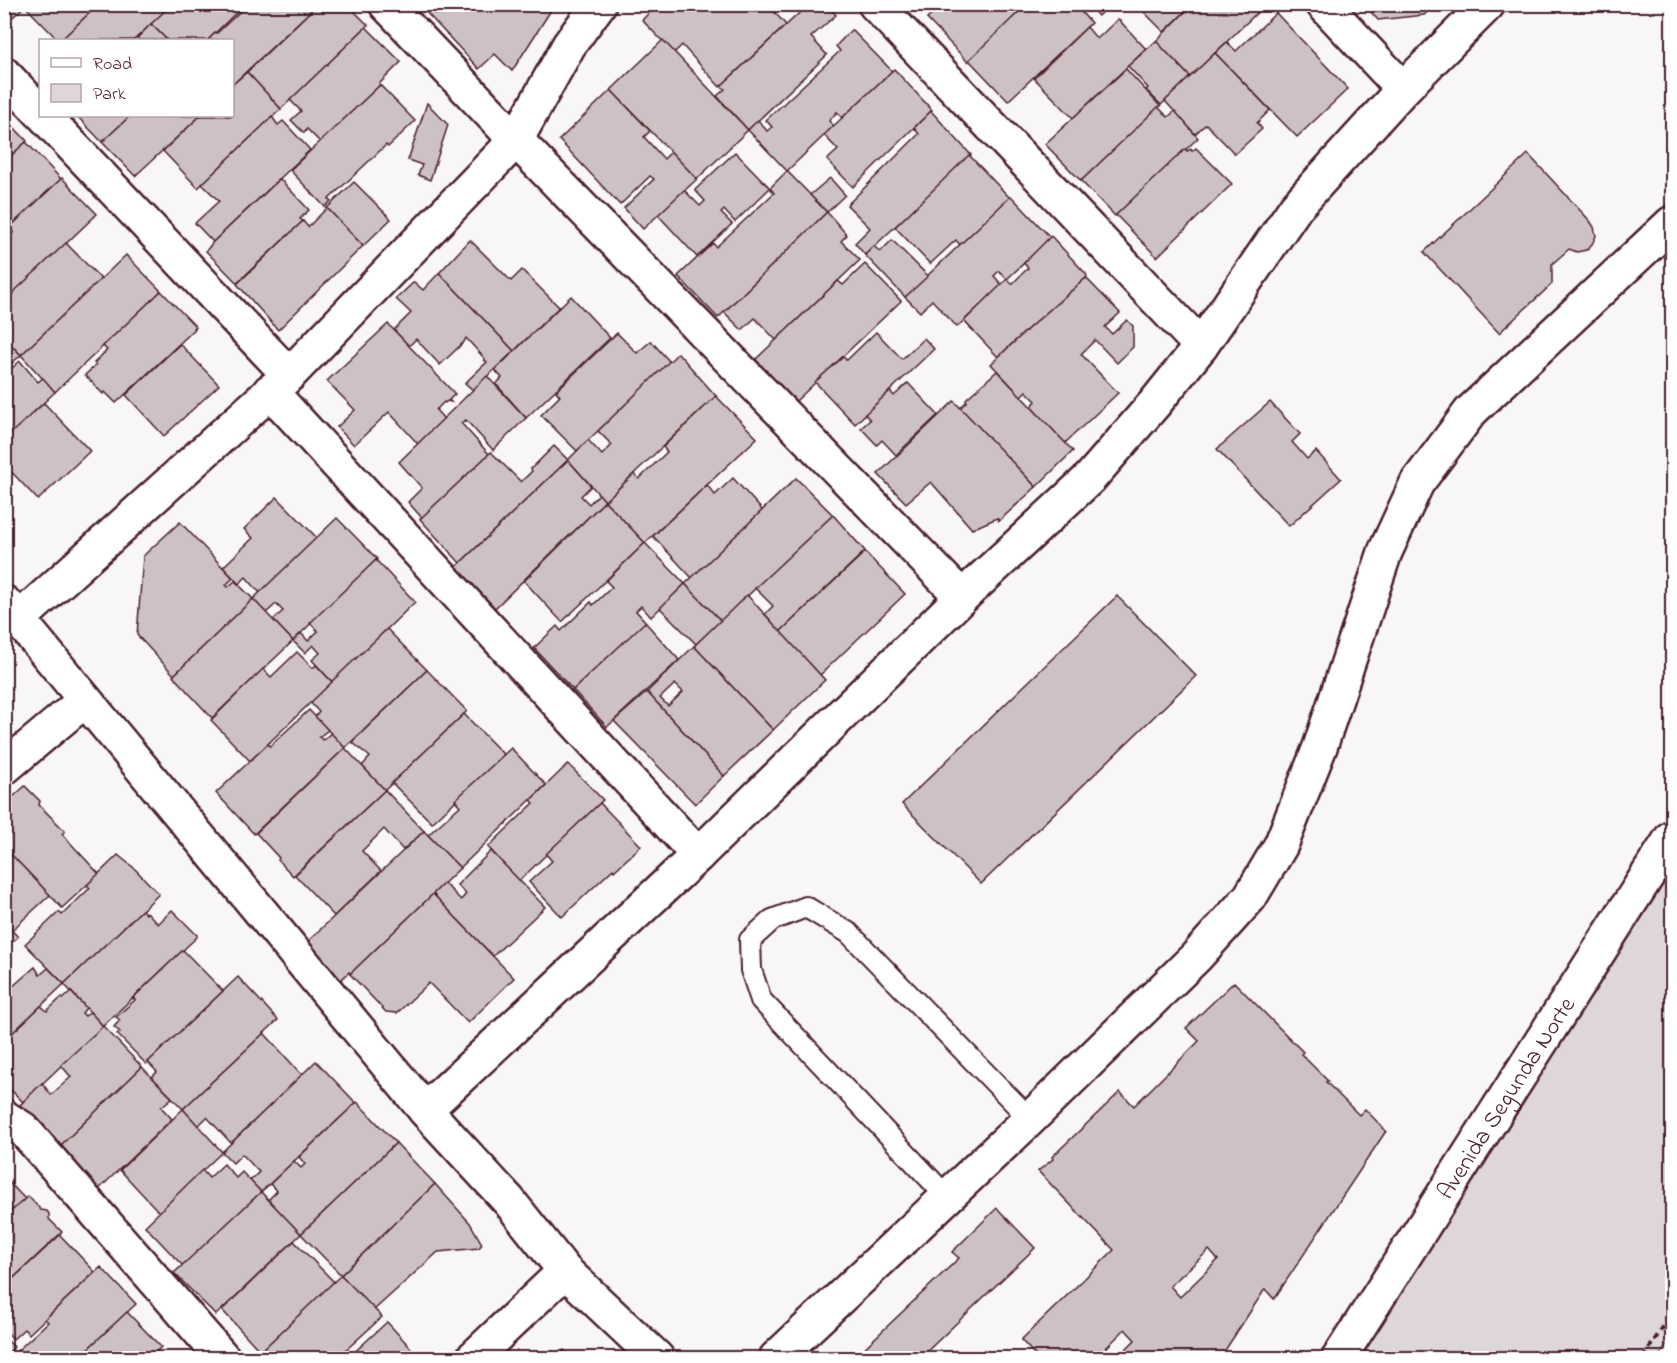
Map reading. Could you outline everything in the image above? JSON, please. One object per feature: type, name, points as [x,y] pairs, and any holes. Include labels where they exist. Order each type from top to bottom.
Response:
[{"type":"street","points":[[387,4],[516,140],[962,597]]},
{"type":"street","points":[[599,4],[569,45],[516,140],[279,383],[12,611],[425,1110],[509,1201],[565,1271],[657,1359]]},
{"type":"street","points":[[875,4],[1201,346]]},
{"type":"street","points":[[1323,4],[1403,89]]},
{"type":"street","points":[[425,1110],[698,855],[962,597],[1090,478],[1201,346],[1296,207],[1403,89],[1488,4]]},
{"type":"street","points":[[4,74],[39,111]]},
{"type":"street","points":[[45,117],[698,855]]},
{"type":"street","points":[[776,1359],[1030,1119],[1196,957],[1250,897],[1281,845],[1320,747],[1385,552],[1417,483],[1471,411],[1672,223]]},
{"type":"street","points":[[4,768],[85,700]]},
{"type":"street","name":"Avenida Segunda Norte","points":[[1339,1359],[1672,837]]},
{"type":"street","points":[[4,1117],[22,1129],[223,1359]]},
{"type":"street","points":[[473,1359],[565,1271]]},
{"type":"lane","points":[[947,1197],[761,1000],[751,970],[750,940],[772,920],[806,907],[849,933],[1030,1119]]},
{"type":"path","points":[[1643,1359],[1672,1313]]},
{"type":"green space","points":[[1672,864],[1672,1336],[1658,1358],[1357,1358]]},
{"type":"building","points":[[4,4],[27,4],[4,25]]},
{"type":"building","points":[[27,4],[99,4],[62,39],[57,39],[25,6]]},
{"type":"building","points":[[99,4],[158,4],[164,12],[135,39],[62,39]]},
{"type":"building","points":[[172,4],[245,4],[209,39],[166,39],[151,24]]},
{"type":"building","points":[[248,4],[318,4],[234,83],[234,39],[209,39]]},
{"type":"building","points":[[318,4],[347,4],[368,25],[281,109],[247,72]]},
{"type":"building","points":[[432,4],[555,4],[512,71],[495,54],[479,69],[425,11]]},
{"type":"building","points":[[658,4],[767,4],[786,25],[720,87],[682,45],[674,53],[642,20]]},
{"type":"building","points":[[809,4],[826,4],[836,15],[811,37],[827,55],[748,130],[717,96],[725,89],[721,86]]},
{"type":"building","points":[[943,4],[1027,4],[968,62],[927,19]]},
{"type":"building","points":[[1027,4],[1074,4],[1091,23],[1008,101],[969,60]]},
{"type":"building","points":[[1087,4],[1110,4],[1098,16]]},
{"type":"building","points":[[1121,4],[1133,4],[1127,11]]},
{"type":"building","points":[[1136,4],[1193,4],[1164,32]]},
{"type":"building","points":[[1193,4],[1266,4],[1190,77],[1156,41]]},
{"type":"building","points":[[1364,4],[1436,4],[1424,15],[1378,20]]},
{"type":"building","points":[[1276,13],[1348,89],[1297,137],[1215,53],[1227,42],[1236,51]]},
{"type":"building","points":[[1118,19],[1146,49],[1073,118],[1034,78],[1087,27],[1097,39]]},
{"type":"building","points":[[151,24],[166,39],[138,39],[137,38]]},
{"type":"building","points":[[366,27],[401,62],[320,142],[307,129],[304,133],[291,120],[301,111],[290,100]]},
{"type":"building","points":[[851,30],[892,71],[842,118],[837,112],[829,121],[834,126],[787,171],[748,130],[758,120],[767,131],[772,127],[766,120],[840,51],[836,46]]},
{"type":"building","points":[[663,40],[748,130],[697,179],[611,90]]},
{"type":"building","points":[[1156,41],[1190,77],[1161,105],[1128,66]]},
{"type":"building","points":[[1215,53],[1270,110],[1257,123],[1262,129],[1235,154],[1206,124],[1195,134],[1165,101]]},
{"type":"building","points":[[894,69],[932,110],[853,187],[827,160],[838,150],[824,135]]},
{"type":"building","points":[[1126,69],[1160,106],[1081,181],[1045,144]]},
{"type":"building","points":[[247,72],[281,109],[198,188],[163,151],[199,117],[234,117],[234,83]]},
{"type":"building","points":[[380,85],[415,121],[329,199],[331,201],[325,207],[290,170]]},
{"type":"building","points":[[611,90],[650,131],[644,137],[664,159],[671,152],[697,179],[643,229],[624,208],[654,179],[650,176],[620,205],[559,140]]},
{"type":"building","points":[[427,103],[448,125],[430,180],[418,175],[422,165],[408,160]]},
{"type":"building","points":[[1158,107],[1168,117],[1175,111],[1198,138],[1115,216],[1081,181]]},
{"type":"building","points":[[931,111],[971,155],[865,255],[855,243],[870,228],[847,205],[919,134],[914,128]]},
{"type":"building","points":[[4,117],[27,141],[4,162]]},
{"type":"building","points":[[78,117],[129,117],[102,142]]},
{"type":"building","points":[[129,117],[199,117],[135,176],[102,142]]},
{"type":"building","points":[[272,117],[278,125],[283,121],[310,150],[213,242],[195,223],[219,201],[202,184]]},
{"type":"building","points":[[26,142],[61,179],[4,232],[4,162]]},
{"type":"building","points":[[1196,148],[1232,184],[1157,257],[1116,215],[1185,149],[1192,151]]},
{"type":"building","points":[[735,152],[770,188],[735,222],[724,210],[721,213],[732,224],[697,257],[658,215],[684,190],[700,206],[705,201],[695,190]]},
{"type":"building","points":[[1528,154],[1590,221],[1596,236],[1586,250],[1577,252],[1569,249],[1552,264],[1552,284],[1499,333],[1424,252]]},
{"type":"building","points":[[969,155],[1010,198],[960,245],[956,240],[930,264],[895,227]]},
{"type":"building","points":[[787,171],[827,212],[718,318],[678,276],[713,243],[716,247],[774,193],[770,188]]},
{"type":"building","points":[[62,178],[97,214],[13,294],[4,285],[6,275],[4,273],[4,241],[14,232],[9,228]]},
{"type":"building","points":[[830,178],[845,195],[827,212],[810,195]]},
{"type":"building","points":[[280,179],[309,210],[300,219],[303,221],[237,283],[206,251]]},
{"type":"building","points":[[354,182],[391,219],[363,246],[327,208]]},
{"type":"building","points":[[1011,196],[1051,238],[1007,279],[999,271],[994,276],[1002,285],[957,327],[932,300],[920,312],[905,297]]},
{"type":"building","points":[[327,208],[363,246],[278,330],[237,284],[303,221],[308,227]]},
{"type":"building","points":[[827,212],[847,235],[841,241],[860,260],[776,340],[755,318],[742,330],[724,312]]},
{"type":"building","points":[[1051,236],[1087,277],[998,357],[964,321],[1007,279],[1012,284],[1028,268],[1024,263]]},
{"type":"building","points":[[470,240],[511,281],[522,270],[559,307],[514,351],[439,273]]},
{"type":"building","points":[[892,240],[928,276],[905,297],[865,255],[874,246],[880,252]]},
{"type":"building","points":[[66,243],[101,279],[21,355],[4,338],[4,301]]},
{"type":"building","points":[[126,255],[161,291],[55,392],[21,355]]},
{"type":"building","points":[[865,264],[901,301],[796,401],[755,360],[838,281],[843,285]]},
{"type":"building","points":[[439,273],[514,351],[473,390],[465,383],[487,362],[466,338],[440,365],[416,339],[409,346],[394,330],[411,313],[396,299],[414,282],[423,290]]},
{"type":"building","points":[[1086,278],[1120,313],[1105,327],[1112,334],[1127,320],[1133,326],[1133,347],[1117,363],[1095,340],[1081,354],[1118,393],[1065,443],[1031,407],[1036,401],[1026,391],[1021,396],[991,364]]},
{"type":"building","points":[[4,285],[13,294],[4,301]]},
{"type":"building","points":[[161,291],[196,327],[116,403],[105,392],[103,394],[85,375],[107,350],[103,346]]},
{"type":"building","points":[[571,296],[610,338],[526,418],[496,384],[502,378],[495,370]]},
{"type":"building","points":[[388,324],[455,394],[449,400],[451,402],[444,402],[436,410],[444,419],[418,444],[389,412],[354,445],[337,427],[355,410],[327,381]]},
{"type":"building","points":[[876,332],[902,359],[924,338],[934,349],[855,424],[815,382],[843,357],[847,360]]},
{"type":"building","points":[[617,333],[637,353],[651,341],[670,362],[577,451],[541,415],[560,396],[556,391]]},
{"type":"building","points":[[4,338],[21,355],[4,370]]},
{"type":"building","points":[[180,344],[219,385],[164,436],[126,395]]},
{"type":"building","points":[[678,353],[716,396],[605,501],[568,460],[588,440],[602,455],[612,445],[598,431]]},
{"type":"building","points":[[20,361],[38,382],[43,378],[55,392],[4,440],[4,375]]},
{"type":"building","points":[[997,371],[1073,451],[1036,487],[960,408],[967,401],[966,399]]},
{"type":"building","points":[[487,376],[526,418],[493,450],[466,420],[461,423],[489,454],[422,518],[408,502],[422,488],[399,462]]},
{"type":"building","points":[[908,383],[938,415],[896,455],[882,440],[877,445],[861,428],[870,420],[865,414],[890,391],[894,396]]},
{"type":"building","points":[[716,396],[757,438],[645,543],[605,501],[634,474],[639,479],[667,452],[663,447]]},
{"type":"building","points":[[954,401],[1036,487],[999,521],[997,518],[972,529],[931,482],[906,503],[878,474]]},
{"type":"building","points":[[1270,402],[1300,434],[1292,442],[1307,459],[1316,451],[1341,479],[1289,526],[1217,449]]},
{"type":"building","points":[[44,403],[90,451],[38,500],[4,464],[4,440]]},
{"type":"building","points":[[554,446],[568,460],[460,563],[420,519],[491,452],[521,482]]},
{"type":"building","points":[[568,460],[591,486],[581,496],[589,504],[599,494],[605,501],[495,608],[456,567]]},
{"type":"building","points":[[733,478],[763,511],[692,578],[653,536],[707,485],[715,495]]},
{"type":"building","points":[[796,478],[833,515],[721,621],[685,584]]},
{"type":"building","points":[[277,497],[317,538],[260,593],[246,577],[239,584],[223,567],[253,538],[244,529]]},
{"type":"building","points":[[605,501],[645,543],[562,622],[524,581]]},
{"type":"building","points":[[833,515],[865,551],[780,632],[765,614],[773,606],[755,588]]},
{"type":"building","points":[[337,518],[377,559],[293,641],[273,620],[283,611],[276,604],[266,613],[253,599]]},
{"type":"building","points":[[180,522],[233,578],[226,585],[228,587],[235,581],[253,599],[174,675],[137,635],[143,556]]},
{"type":"building","points":[[645,543],[685,584],[651,617],[641,606],[636,611],[646,622],[573,690],[534,648],[557,626],[561,631],[591,602],[593,605],[612,587],[606,581]]},
{"type":"building","points":[[865,552],[905,594],[820,675],[780,632]]},
{"type":"building","points":[[376,560],[415,602],[332,682],[312,660],[320,653],[313,645],[305,653],[293,641],[301,633],[308,641],[318,631],[310,623]]},
{"type":"building","points":[[685,584],[721,621],[696,644],[660,608]]},
{"type":"building","points":[[747,595],[825,680],[773,730],[694,646]]},
{"type":"building","points":[[1117,596],[1196,676],[981,884],[902,804]]},
{"type":"building","points":[[253,599],[293,641],[212,718],[173,676]]},
{"type":"building","points":[[645,622],[679,660],[607,727],[573,690]]},
{"type":"building","points":[[387,629],[427,670],[345,748],[315,717],[319,712],[310,702]]},
{"type":"building","points":[[694,646],[773,730],[724,776],[647,692]],"holes":[[[675,684],[683,692],[668,706],[660,698]]]},
{"type":"building","points":[[297,652],[313,668],[316,665],[332,682],[250,761],[211,720],[263,669],[271,677]]},
{"type":"building","points":[[427,670],[467,711],[385,790],[362,766],[370,757],[352,742]]},
{"type":"building","points":[[647,692],[724,776],[695,804],[614,721]]},
{"type":"building","points":[[309,710],[328,730],[319,737],[323,740],[331,733],[345,748],[254,834],[216,793],[268,744],[270,746]]},
{"type":"building","points":[[464,714],[504,755],[432,823],[392,783]]},
{"type":"building","points":[[345,748],[385,790],[293,876],[256,833]]},
{"type":"building","points":[[511,748],[546,785],[460,868],[428,835],[460,806],[455,800]]},
{"type":"building","points":[[568,764],[603,800],[519,881],[488,847],[534,803],[531,800]]},
{"type":"building","points":[[25,786],[40,801],[39,805],[65,831],[62,834],[99,874],[62,908],[4,847],[4,805]]},
{"type":"building","points":[[385,790],[424,831],[403,850],[384,829],[362,851],[381,871],[334,916],[295,875]]},
{"type":"building","points":[[600,803],[641,846],[562,917],[529,882],[552,861],[546,854]]},
{"type":"building","points":[[424,831],[460,868],[339,982],[305,944]]},
{"type":"building","points":[[4,847],[50,895],[12,930],[4,922]]},
{"type":"building","points":[[491,851],[545,907],[493,956],[433,894],[444,883],[461,900],[466,894],[457,885]]},
{"type":"building","points":[[118,855],[159,894],[64,984],[25,944],[59,912],[62,915],[90,888],[87,885]]},
{"type":"building","points":[[433,894],[514,978],[468,1023],[429,983],[397,1013],[386,1012],[350,974]]},
{"type":"building","points":[[142,910],[158,924],[172,910],[197,937],[103,1026],[64,984]]},
{"type":"building","points":[[4,922],[18,937],[4,948]]},
{"type":"building","points":[[183,950],[223,991],[146,1064],[117,1034],[120,1032],[114,1027],[120,1020],[116,1017]]},
{"type":"building","points":[[35,967],[40,975],[48,968],[64,984],[4,1041],[4,979],[12,987]]},
{"type":"building","points":[[238,977],[278,1020],[183,1109],[152,1077],[157,1072],[148,1062]]},
{"type":"building","points":[[1234,982],[1303,1052],[1301,1054],[1359,1115],[1365,1109],[1386,1131],[1274,1299],[1265,1289],[1220,1358],[1117,1358],[1135,1340],[1125,1329],[1096,1358],[1038,1358],[1021,1340],[1114,1250],[1038,1171],[1120,1092],[1134,1106],[1199,1041],[1186,1028]],"holes":[[[1209,1250],[1218,1260],[1180,1297],[1170,1286]]]},
{"type":"building","points":[[71,992],[86,1008],[82,1013],[85,1016],[90,1012],[103,1026],[23,1102],[4,1083],[4,1041],[41,1006],[47,1011]]},
{"type":"building","points":[[103,1026],[142,1067],[59,1147],[20,1105],[42,1083],[51,1095],[71,1077],[61,1065]]},
{"type":"building","points":[[264,1033],[302,1075],[231,1143],[207,1117],[198,1126],[183,1109]]},
{"type":"building","points":[[316,1061],[356,1103],[261,1192],[250,1181],[259,1172],[242,1154],[233,1163],[222,1152]]},
{"type":"building","points":[[142,1067],[172,1098],[161,1107],[172,1119],[99,1189],[59,1147]]},
{"type":"building","points":[[357,1102],[396,1143],[301,1234],[268,1200],[277,1191],[270,1184],[294,1161],[301,1168],[305,1164],[299,1157]]},
{"type":"building","points":[[183,1109],[222,1152],[159,1212],[120,1170]]},
{"type":"building","points":[[396,1143],[435,1184],[341,1275],[301,1234]]},
{"type":"building","points":[[224,1164],[236,1178],[242,1172],[261,1192],[183,1266],[145,1226],[202,1170],[209,1178]]},
{"type":"building","points":[[4,1177],[25,1199],[4,1218]]},
{"type":"building","points":[[435,1184],[470,1223],[482,1244],[479,1248],[438,1252],[374,1310],[341,1275]]},
{"type":"building","points":[[261,1192],[301,1234],[216,1315],[174,1273]]},
{"type":"building","points":[[28,1196],[41,1210],[47,1211],[49,1219],[62,1232],[4,1287],[4,1218]]},
{"type":"building","points":[[997,1208],[1035,1248],[920,1358],[854,1358],[959,1258],[952,1252]]},
{"type":"building","points":[[60,1235],[95,1272],[29,1334],[24,1329],[13,1339],[4,1329],[4,1287]]},
{"type":"building","points":[[294,1241],[334,1282],[261,1352],[222,1310]]},
{"type":"building","points":[[101,1267],[136,1304],[78,1358],[25,1358],[17,1351],[48,1322],[45,1319]]},
{"type":"building","points":[[341,1275],[382,1317],[337,1358],[259,1358],[256,1356]]},
{"type":"building","points":[[127,1312],[161,1347],[149,1358],[78,1358]]},
{"type":"building","points":[[387,1322],[420,1358],[348,1358]]},
{"type":"building","points":[[4,1337],[14,1347],[4,1357]]},
{"type":"building","points":[[564,1350],[571,1358],[563,1358],[559,1355]]},
{"type":"building","points":[[18,1351],[25,1358],[11,1358]]}]
